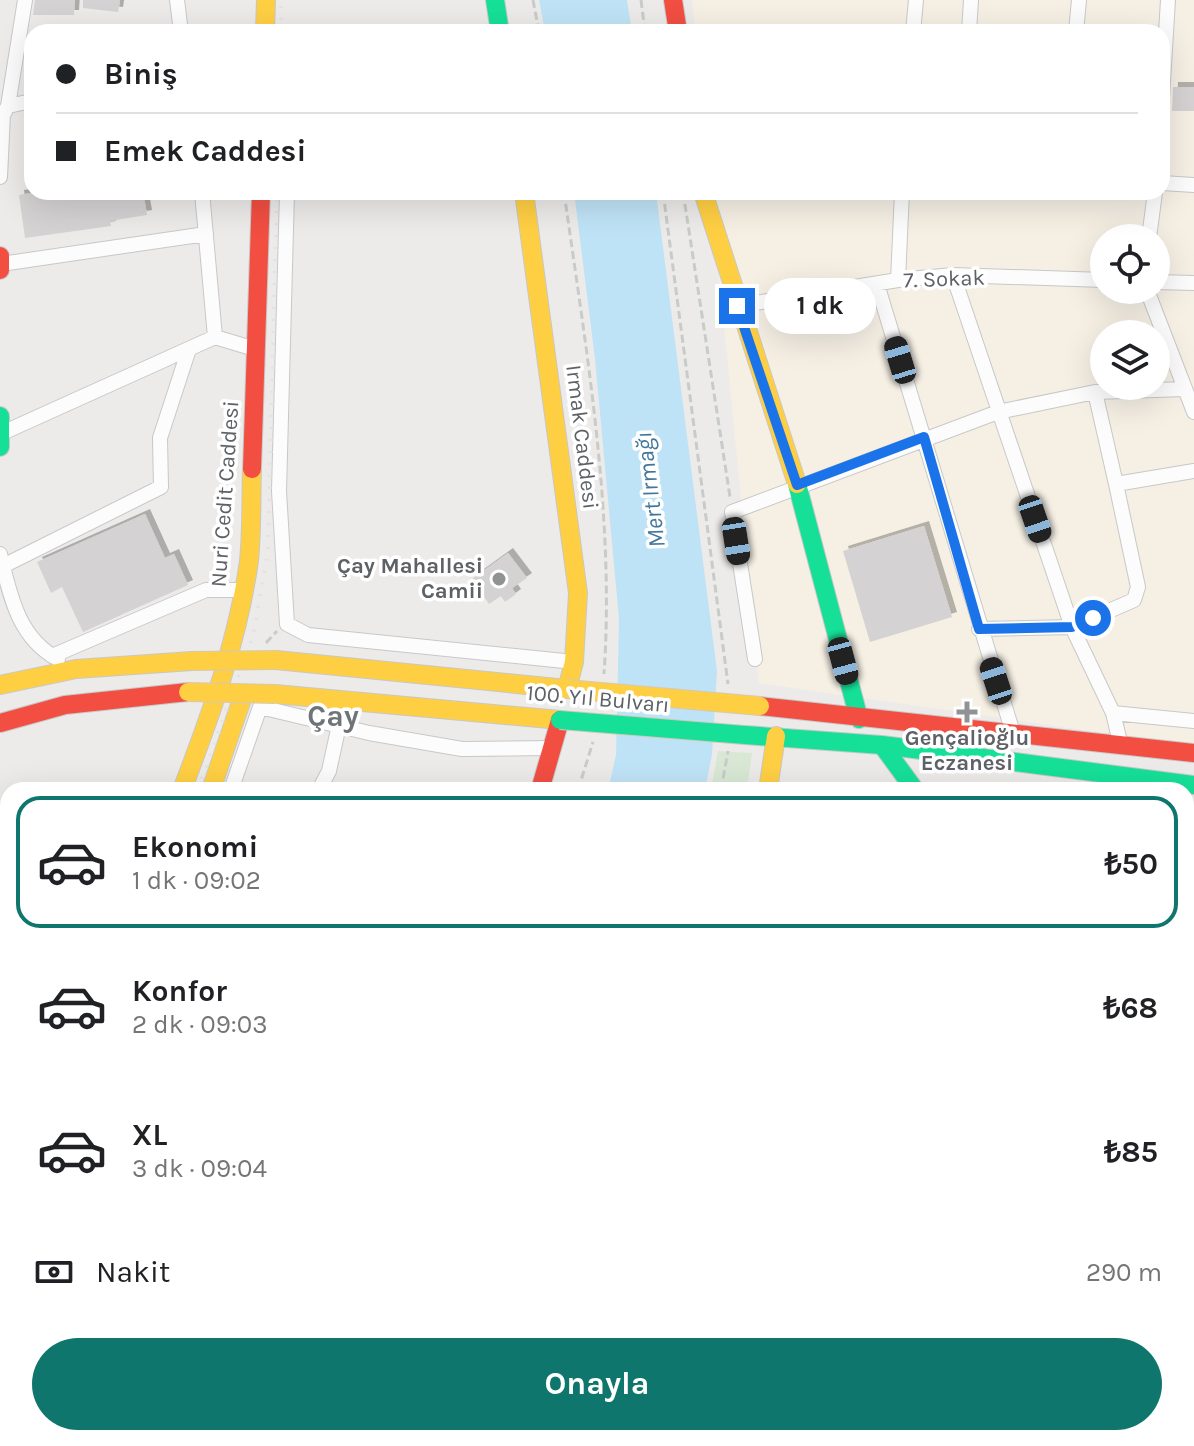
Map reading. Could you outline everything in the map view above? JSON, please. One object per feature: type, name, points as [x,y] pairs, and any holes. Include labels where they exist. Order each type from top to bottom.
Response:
[{"type":"main road","points":[[265,24],[266,0]]},
{"type":"main road","points":[[495,0],[499,24]]},
{"type":"main road","points":[[673,0],[677,24]]},
{"type":"main road","name":"Nuri Cedit Caddesi","points":[[185,782],[203,739],[245,590],[252,521],[261,200]]},
{"type":"main road","name":"Irmak Caddesi","points":[[525,200],[578,593],[574,662],[567,689]]},
{"type":"main road","points":[[706,200],[722,246],[737,306],[797,485],[859,719]]},
{"type":"main road","points":[[0,256],[0,270]]},
{"type":"main road","points":[[0,416],[0,447]]},
{"type":"main road","name":"100. Yıl Bulvarı","points":[[0,685],[76,669],[192,661],[276,660],[760,706],[1194,753]]},
{"type":"main road","name":"100. Yıl Bulvarı","points":[[0,723],[65,705],[188,692],[275,694],[882,745],[1171,782]]},
{"type":"main road","points":[[214,782],[241,702]]},
{"type":"main road","points":[[542,782],[560,720]]},
{"type":"main road","points":[[769,782],[776,736]]},
{"type":"main road","points":[[882,745],[907,782]]},
{"type":"street","points":[[0,177],[4,112],[25,0]]},
{"type":"street","points":[[177,0],[180,24]]},
{"type":"street","points":[[914,24],[916,0]]},
{"type":"street","points":[[970,24],[971,0]]},
{"type":"street","points":[[1077,24],[1079,0]]},
{"type":"street","points":[[1167,24],[1168,0]]},
{"type":"street","points":[[4,112],[24,104]]},
{"type":"street","points":[[1170,184],[1194,185]]},
{"type":"street","points":[[203,200],[215,337]]},
{"type":"street","points":[[287,200],[279,491],[287,624],[308,635],[574,662]]},
{"type":"street","points":[[898,280],[902,200]]},
{"type":"street","points":[[1151,224],[1154,200]]},
{"type":"street","points":[[1,264],[206,234]]},
{"type":"street","points":[[953,275],[1072,627],[1113,713],[1121,746]]},
{"type":"street","name":"7. Sokak","points":[[737,306],[898,280],[953,275],[1090,280]]},
{"type":"street","points":[[1170,282],[1194,283]]},
{"type":"street","points":[[877,284],[1013,733]]},
{"type":"street","points":[[1152,304],[1194,412]]},
{"type":"street","points":[[0,434],[215,337],[258,350]]},
{"type":"street","points":[[76,669],[39,649],[15,611],[2,560],[161,487],[160,438],[189,349]]},
{"type":"street","points":[[1170,390],[1185,389]]},
{"type":"street","points":[[755,659],[732,512],[924,437],[998,412],[1090,393]]},
{"type":"street","points":[[979,629],[1072,627],[1134,600],[1138,587],[1097,400]]},
{"type":"street","points":[[1116,484],[1194,471]]},
{"type":"street","points":[[52,656],[206,590],[245,590]]},
{"type":"street","points":[[234,782],[260,707],[462,749],[552,748]]},
{"type":"street","points":[[1113,713],[1194,721]]},
{"type":"street","points":[[323,782],[329,771],[339,725]]},
{"type":"path","points":[[533,0],[538,24]]},
{"type":"path","points":[[641,0],[644,24]]},
{"type":"path","points":[[565,200],[589,367],[609,606],[603,691]]},
{"type":"path","points":[[664,200],[705,494],[728,691]]},
{"type":"path","points":[[684,200],[732,512]]},
{"type":"path","points":[[581,782],[599,723]]},
{"type":"path","points":[[722,782],[728,747]]},
{"type":"shaded area","points":[[692,0],[1194,0],[1194,746],[759,683],[712,200],[1170,200],[1170,24],[694,24]]},
{"type":"green space","points":[[718,751],[752,753],[748,782],[712,782]]},
{"type":"water","points":[[539,0],[627,0],[631,24],[544,24]]},
{"type":"water","name":"Mert Irmağı","points":[[575,200],[657,200],[717,671],[712,755],[707,782],[610,782],[616,755],[619,619],[595,359]]},
{"type":"building","points":[[35,0],[75,0],[74,15],[33,15]]},
{"type":"building","points":[[83,0],[120,0],[118,12],[83,8]]},
{"type":"building","points":[[1173,87],[1194,87],[1194,111],[1172,111]]},
{"type":"building","points":[[24,194],[24,200],[144,200],[147,215],[110,221],[111,226],[25,238],[19,195]]},
{"type":"building","points":[[145,514],[165,558],[174,554],[188,585],[83,632],[62,587],[51,593],[37,562]]},
{"type":"building","points":[[924,526],[952,617],[870,642],[843,551]]},
{"type":"building","name":"Çay Mahallesi Camii","points":[[508,553],[527,578],[512,588],[516,594],[505,602],[501,596],[489,604],[472,579]]},
{"type":"railway","points":[[281,0],[281,24]]},
{"type":"railway","points":[[201,782],[253,636],[268,552],[277,200]]},
{"type":"traffic: fast","points":[[495,0],[499,24]]},
{"type":"traffic: fast","points":[[0,416],[0,447]]},
{"type":"traffic: fast","points":[[797,484],[859,719]]},
{"type":"traffic: fast","points":[[560,720],[745,735]]},
{"type":"traffic: fast","points":[[745,735],[882,745],[1171,782]]},
{"type":"traffic: fast","points":[[882,745],[909,782]]},
{"type":"traffic: slow","points":[[265,24],[266,0]]},
{"type":"traffic: slow","points":[[525,200],[578,593],[574,662],[567,689]]},
{"type":"traffic: slow","points":[[706,200],[797,484]]},
{"type":"traffic: slow","points":[[185,782],[213,706],[238,620],[249,561],[252,469]]},
{"type":"traffic: slow","points":[[276,660],[567,689]]},
{"type":"traffic: slow","points":[[192,661],[276,660]]},
{"type":"traffic: slow","points":[[0,685],[76,669],[192,661]]},
{"type":"traffic: slow","points":[[567,689],[760,706]]},
{"type":"traffic: slow","points":[[188,692],[275,694]]},
{"type":"traffic: slow","points":[[275,694],[560,720]]},
{"type":"traffic: slow","points":[[214,782],[241,702]]},
{"type":"traffic: slow","points":[[769,782],[776,736]]},
{"type":"traffic: jam","points":[[673,0],[677,24]]},
{"type":"traffic: jam","points":[[252,469],[261,200]]},
{"type":"traffic: jam","points":[[0,256],[0,270]]},
{"type":"traffic: jam","points":[[0,723],[65,705],[188,692]]},
{"type":"traffic: jam","points":[[760,706],[1194,753]]},
{"type":"traffic: jam","points":[[542,782],[560,720]]},
{"type":"place","name":"Çay Mahallesi Camii","points":[[499,579]]},
{"type":"place","name":"Gençalioğlu Eczanesi","points":[[967,712]]},
{"type":"district","name":"Çay","points":[[333,716]]},
{"type":"route","points":[[737,306],[797,485],[924,437],[979,629],[1072,627],[1093,618]]}]
